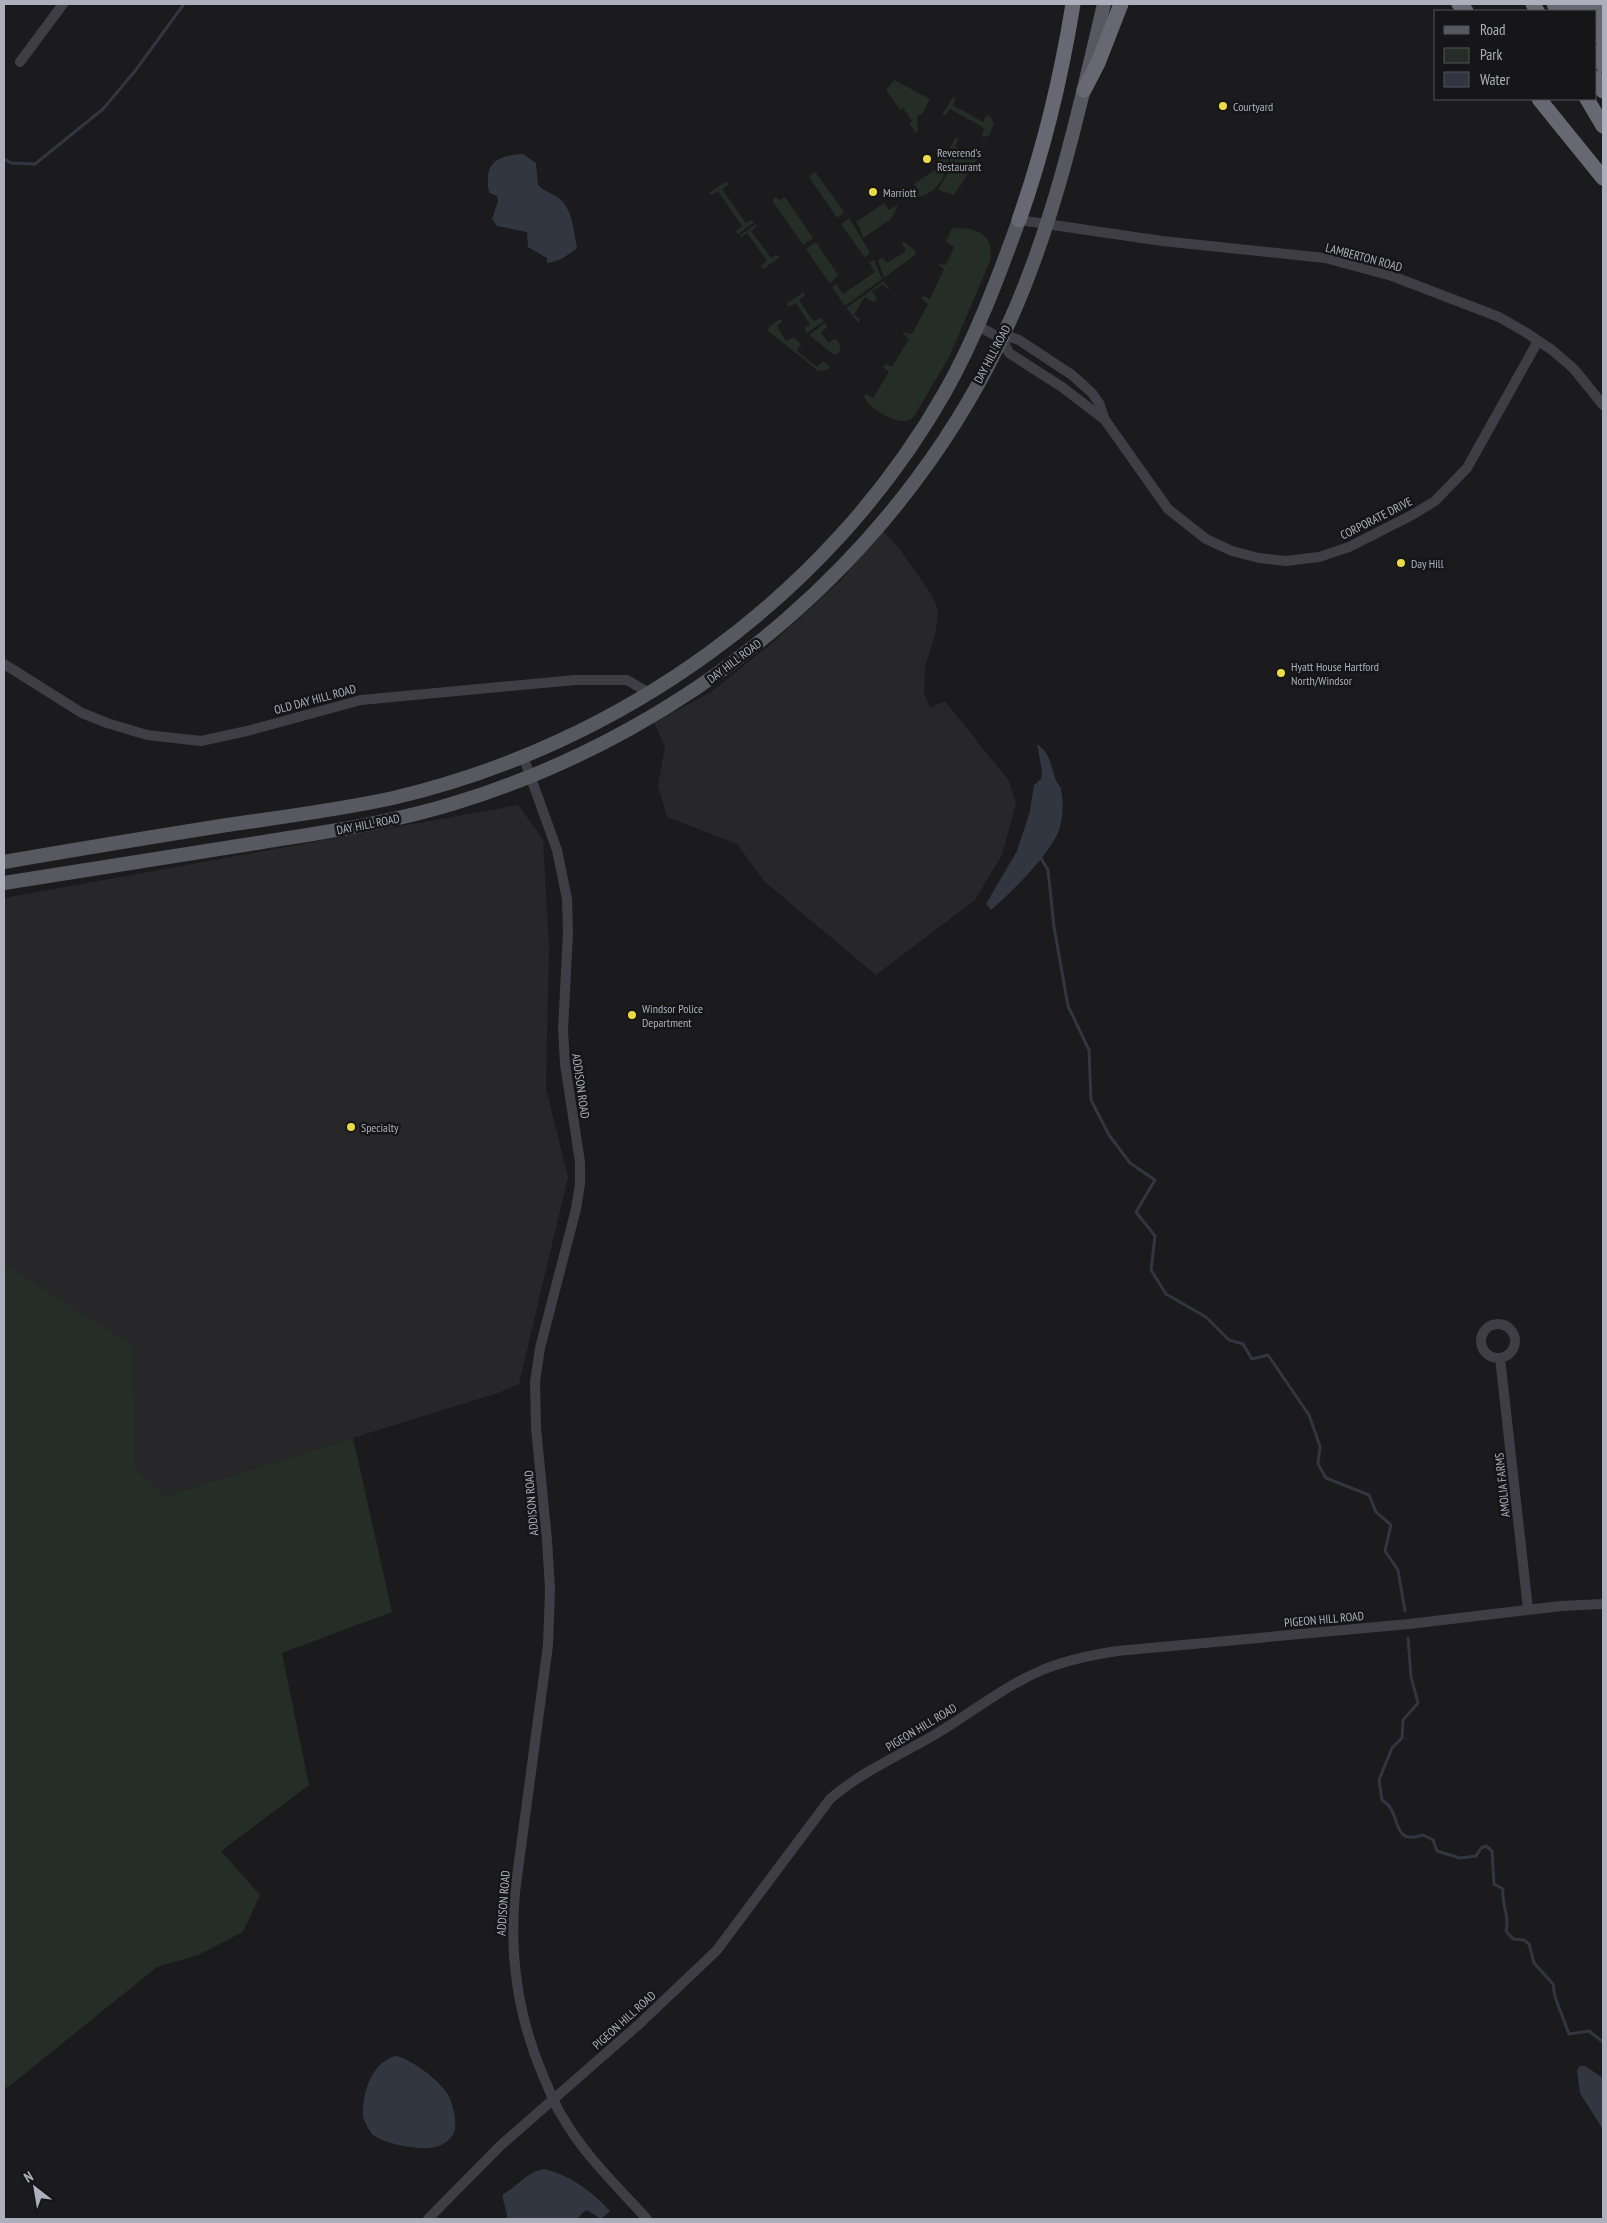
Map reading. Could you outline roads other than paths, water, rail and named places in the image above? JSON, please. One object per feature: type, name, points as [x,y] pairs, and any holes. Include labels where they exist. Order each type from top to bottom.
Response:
[{"type":"highway","points":[[1019,220],[1036,171],[1053,108],[1074,4]]},
{"type":"highway","points":[[1084,90],[1098,63],[1121,4]]},
{"type":"highway","points":[[1596,4],[1603,16]]},
{"type":"highway","points":[[1597,28],[1603,40]]},
{"type":"highway","points":[[1597,54],[1603,65]]},
{"type":"highway","points":[[1597,80],[1603,91]]},
{"type":"highway","points":[[1540,100],[1603,178]]},
{"type":"highway","points":[[1588,100],[1603,126]]},
{"type":"main road","name":"DAY HILL ROAD","points":[[4,883],[353,828],[454,804],[532,777],[596,748],[661,712],[704,684],[768,635],[817,592],[894,508],[960,413],[1002,339],[1048,224],[1084,90],[1104,4]]},
{"type":"main road","name":"DAY HILL ROAD","points":[[4,862],[392,798],[446,783],[523,756],[584,728],[649,693],[709,653],[794,582],[840,536],[878,491],[916,439],[951,380],[978,326],[1019,220]]},
{"type":"main road","points":[[840,536],[858,549]]},
{"type":"main road","points":[[754,617],[768,635]]},
{"type":"main road","points":[[88,848],[90,870]]},
{"type":"street","points":[[20,62],[62,4]]},
{"type":"street","name":"LAMBERTON ROAD","points":[[1019,220],[1162,241],[1294,254],[1342,261],[1392,276],[1499,317],[1538,341],[1574,369],[1603,406]]},
{"type":"street","name":"CORPORATE DRIVE","points":[[978,326],[1002,339],[1009,353],[1062,388],[1105,420]]},
{"type":"street","name":"CORPORATE DRIVE","points":[[1002,339],[1011,337],[1019,340],[1079,380],[1097,399],[1105,420],[1168,508],[1206,539],[1232,551],[1259,558],[1286,560],[1319,556],[1349,547],[1435,501],[1452,486],[1467,468],[1538,341]]},
{"type":"street","name":"OLD DAY HILL ROAD","points":[[4,664],[82,713],[147,735],[194,740],[219,738],[361,700],[575,680],[610,679],[627,680],[649,693]]},
{"type":"street","name":"ADDISON ROAD","points":[[523,756],[557,850],[567,899],[568,932],[563,1030],[565,1064],[580,1162],[580,1184],[576,1209],[540,1348],[535,1382],[536,1428],[550,1590],[548,1645],[512,1921],[516,1982],[523,2023],[553,2100],[572,2132],[591,2157],[647,2219]]},
{"type":"street","name":"AMOLIA FARMS","points":[[1500,1358],[1528,1609]]},
{"type":"street","name":"PIGEON HILL ROAD","points":[[428,2219],[500,2146],[638,2026],[717,1950],[830,1799],[853,1780],[937,1733],[1033,1674],[1085,1656],[1117,1651],[1409,1624],[1528,1609],[1603,1604]]},
{"type":"water","points":[[523,154],[536,163],[538,185],[561,200],[571,216],[577,248],[567,256],[555,261],[547,263],[547,258],[528,247],[527,232],[497,226],[492,219],[498,201],[497,196],[490,193],[488,187],[491,166],[505,157]]},
{"type":"water","points":[[1037,744],[1048,756],[1061,789],[1063,807],[1061,825],[1052,844],[1036,865],[991,910],[986,904],[1017,851],[1030,811],[1034,785],[1041,779],[1042,771]]},
{"type":"water","points":[[396,2056],[419,2067],[442,2086],[447,2093],[454,2110],[455,2122],[454,2133],[448,2141],[430,2148],[402,2146],[377,2138],[368,2128],[363,2117],[366,2089],[374,2072],[380,2065],[387,2059]]},
{"type":"water","points":[[1580,2066],[1585,2066],[1603,2078],[1603,2143],[1602,2128],[1580,2093],[1577,2070]]},
{"type":"water","points":[[544,2169],[563,2175],[580,2185],[610,2211],[601,2219],[587,2210],[578,2219],[507,2219],[503,2194],[528,2176]]},
{"type":"waterway","points":[[4,159],[11,163],[35,164],[103,109],[135,71],[184,4]]},
{"type":"waterway","points":[[1039,855],[1048,870],[1054,927],[1068,1006],[1089,1050],[1091,1100],[1109,1135],[1130,1163],[1155,1180],[1136,1212],[1155,1236],[1151,1270],[1166,1294],[1206,1317],[1229,1340],[1243,1344],[1252,1359],[1268,1355],[1309,1415],[1320,1446],[1318,1464],[1326,1478],[1369,1495],[1376,1512],[1391,1525],[1385,1551],[1398,1570],[1405,1611]]},
{"type":"waterway","points":[[1408,1638],[1411,1677],[1418,1703],[1403,1720],[1402,1738],[1392,1748],[1379,1780],[1382,1800],[1390,1808],[1403,1835],[1408,1837],[1423,1835],[1433,1840],[1437,1851],[1460,1858],[1476,1856],[1481,1848],[1486,1846],[1492,1851],[1494,1884],[1503,1889],[1507,1919],[1506,1931],[1513,1939],[1524,1940],[1529,1944],[1534,1963],[1553,1984],[1555,1997],[1569,2034],[1589,2031],[1603,2042]]},
{"type":"place","name":"Courtyard","points":[[1223,106]]},
{"type":"place","name":"Reverend's Restaurant","points":[[927,159]]},
{"type":"place","name":"Marriott","points":[[873,192]]},
{"type":"place","name":"Day Hill","points":[[1401,563]]},
{"type":"place","name":"Hyatt House Hartford North/Windsor","points":[[1281,673]]},
{"type":"place","name":"Windsor Police Department","points":[[632,1015]]},
{"type":"place","name":"Specialty","points":[[351,1127]]}]
